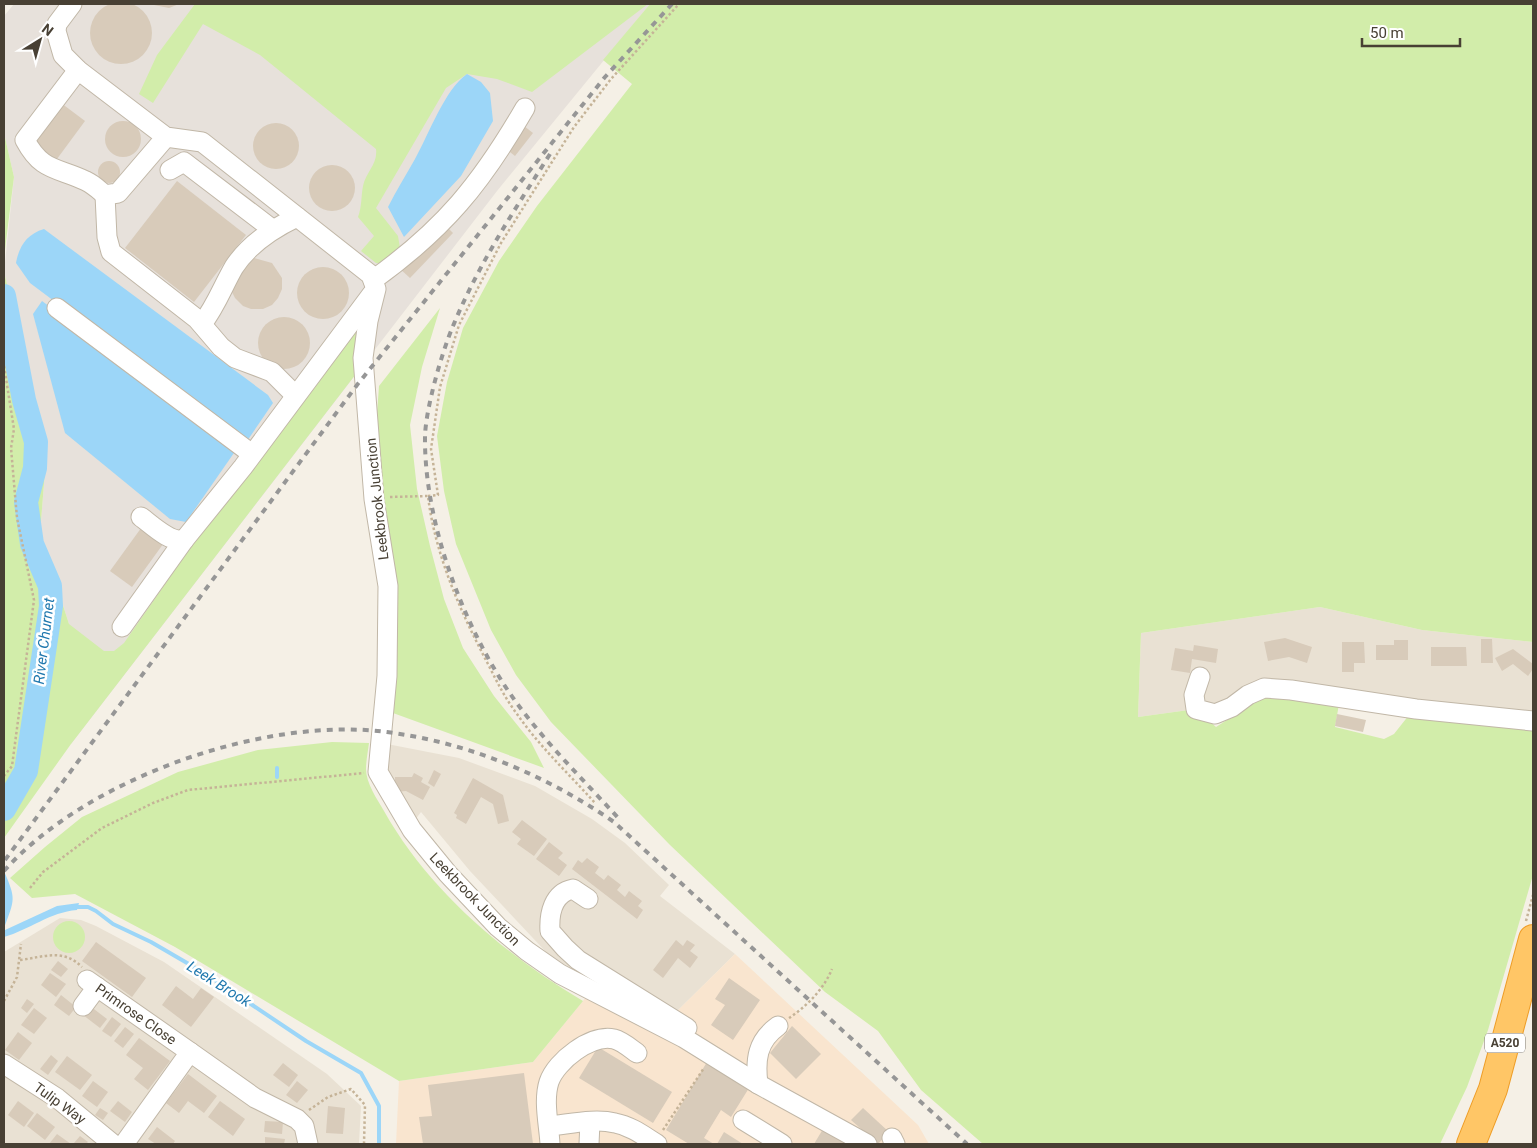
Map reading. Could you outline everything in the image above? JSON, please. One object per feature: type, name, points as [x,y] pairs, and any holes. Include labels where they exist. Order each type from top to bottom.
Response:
[{"type":"highway","name":"A520","points":[[1471,1144],[1493,1089],[1533,939]]},
{"type":"street","points":[[72,4],[57,24],[56,31],[63,56],[78,70],[166,137],[202,142],[371,275],[374,285]]},
{"type":"street","points":[[78,70],[25,140],[34,157],[56,171],[87,181],[105,195],[118,193],[166,137]]},
{"type":"street","points":[[122,627],[184,540],[295,396],[374,285],[449,217],[495,159],[525,108]]},
{"type":"street","points":[[170,170],[184,162],[272,229]]},
{"type":"street","points":[[105,195],[107,237],[111,252],[202,324],[221,347],[241,360],[272,372],[295,396]]},
{"type":"street","points":[[202,324],[213,310],[235,265],[272,229],[298,217]]},
{"type":"street","name":"Leekbrook Junction","points":[[374,285],[363,358],[374,498],[388,586],[387,676],[378,772],[412,830],[448,874],[498,927],[520,945],[560,974],[712,1054],[758,1084],[866,1144]]},
{"type":"street","points":[[57,308],[252,454]]},
{"type":"street","points":[[141,517],[171,539],[184,540]]},
{"type":"street","points":[[1200,677],[1194,695],[1196,709],[1214,714],[1232,707],[1248,694],[1264,688],[1462,715],[1533,721]]},
{"type":"street","points":[[588,899],[573,889],[561,894],[551,911],[550,931],[578,960],[677,1020],[697,1036],[712,1054]]},
{"type":"street","points":[[83,1006],[92,984]]},
{"type":"street","name":"Primrose Close","points":[[92,984],[190,1052],[124,1144]]},
{"type":"street","points":[[758,1084],[756,1068],[759,1047],[770,1032],[778,1026]]},
{"type":"street","points":[[637,1053],[621,1042],[604,1039],[575,1051],[564,1059],[549,1082],[547,1098],[549,1135],[590,1122],[614,1123],[631,1129],[656,1143]]},
{"type":"street","points":[[190,1052],[255,1098],[297,1119],[304,1126],[308,1144]]},
{"type":"street","name":"Tulip Way","points":[[4,1064],[57,1098],[113,1144]]},
{"type":"street","points":[[743,1120],[782,1144]]},
{"type":"street","points":[[589,1144],[590,1122]]},
{"type":"path","points":[[374,498],[438,495],[431,449],[440,387],[459,325],[501,243],[574,127],[611,79],[679,4]]},
{"type":"path","points":[[4,366],[14,429],[11,448],[17,518],[34,600],[12,766],[4,776]]},
{"type":"path","points":[[428,496],[431,520],[450,580],[474,640],[499,687],[517,715],[595,803]]},
{"type":"path","points":[[30,888],[43,872],[102,828],[153,803],[188,790],[378,772]]},
{"type":"path","points":[[4,1001],[17,977],[21,944]]},
{"type":"path","points":[[20,960],[62,955],[72,958],[84,970],[92,984]]},
{"type":"path","points":[[778,1026],[803,1009],[828,978],[832,969]]},
{"type":"path","points":[[656,1143],[712,1054]]},
{"type":"path","points":[[297,1119],[328,1097],[351,1089],[365,1105],[364,1144]]},
{"type":"shaded area","points":[[14,4],[650,4],[497,191],[71,744],[69,624],[40,534],[47,446],[4,272],[14,177],[4,133],[4,16]]},
{"type":"shaded area","points":[[1320,607],[1422,630],[1533,642],[1533,716],[1286,685],[1225,705],[1138,717],[1141,633]]},
{"type":"shaded area","points":[[387,744],[459,758],[535,786],[592,819],[625,843],[669,885],[660,896],[735,954],[666,1022],[596,985],[547,953],[470,871],[421,812],[412,824],[390,788]]},
{"type":"shaded area","points":[[60,918],[81,920],[96,926],[164,962],[327,1074],[361,1106],[359,1144],[4,1144],[4,952]]},
{"type":"shaded area","points":[[735,954],[918,1125],[929,1144],[396,1144],[399,1081],[533,1062],[596,985],[666,1022]]},
{"type":"green space","points":[[195,4],[648,4],[532,92],[497,79],[467,74],[446,88],[376,208],[398,236],[401,254],[388,264],[376,263],[361,251],[374,236],[358,217],[363,186],[374,164],[376,149],[260,55],[203,24],[153,103],[139,94],[157,55]]},
{"type":"green space","points":[[650,4],[1533,4],[1533,642],[1422,630],[1320,607],[1141,633],[1138,717],[1196,709],[1216,727],[1260,699],[1279,695],[1339,704],[1335,727],[1384,739],[1394,734],[1409,715],[1533,726],[1533,875],[1488,1030],[1467,1087],[1440,1144],[983,1144],[921,1090],[878,1031],[825,992],[670,845],[551,722],[516,675],[491,630],[456,544],[444,491],[437,436],[447,382],[463,328],[499,261],[537,206],[632,84],[603,60]]},
{"type":"green space","points":[[4,133],[14,177],[4,258]]},
{"type":"green space","points":[[4,272],[47,446],[40,534],[69,624],[104,651],[114,651],[124,643],[193,544],[323,368],[363,323],[359,370],[71,744],[4,838]]},
{"type":"green space","points":[[440,308],[422,367],[410,425],[417,489],[444,599],[463,648],[494,696],[531,742],[544,768],[393,713],[396,644],[388,534],[376,427],[379,386]]},
{"type":"green space","points":[[332,742],[369,743],[366,774],[370,785],[402,840],[423,868],[471,919],[498,942],[525,963],[583,1001],[533,1062],[399,1081],[175,947],[75,894],[32,898],[10,878],[82,817],[178,772],[258,750]]},
{"type":"green space","points":[[69,921],[75,922],[80,926],[84,931],[84,943],[80,948],[75,952],[69,953],[63,952],[58,948],[54,943],[53,937],[54,931],[58,926],[63,922]]},
{"type":"water","points":[[467,74],[481,82],[490,93],[493,121],[461,176],[404,237],[388,207],[445,101],[459,81]]},
{"type":"water","points":[[44,229],[268,395],[273,403],[245,444],[30,283],[16,263],[17,257],[28,237]]},
{"type":"water","points":[[42,301],[232,441],[236,450],[186,522],[170,519],[65,433],[33,314]]},
{"type":"water","points":[[4,871],[13,899],[4,928]]},
{"type":"water","points":[[79,903],[77,910],[58,914],[4,937],[4,928],[5,930],[57,906]]},
{"type":"building","points":[[115,2],[127,2],[143,11],[150,21],[152,33],[150,45],[143,55],[127,64],[115,64],[104,59],[95,50],[90,39],[90,27],[95,16],[104,7]]},
{"type":"building","points":[[149,4],[179,4],[169,8]]},
{"type":"building","points":[[61,103],[85,121],[54,163],[30,145]]},
{"type":"building","points":[[123,121],[136,126],[141,139],[136,152],[123,157],[110,152],[105,139],[110,126]]},
{"type":"building","points":[[281,123],[285,124],[295,133],[298,137],[298,155],[289,165],[281,169],[271,169],[263,165],[254,155],[253,141],[257,133],[267,124]]},
{"type":"building","points":[[524,126],[533,133],[515,156],[506,149]]},
{"type":"building","points":[[109,161],[117,164],[120,172],[117,180],[109,183],[101,180],[98,172],[101,164]]},
{"type":"building","points":[[337,165],[341,166],[351,175],[354,179],[354,197],[345,207],[337,211],[327,211],[319,207],[310,197],[309,183],[313,175],[323,166]]},
{"type":"building","points":[[177,181],[246,235],[194,302],[125,248]]},
{"type":"building","points":[[444,224],[453,233],[410,278],[398,267]]},
{"type":"building","points":[[254,258],[272,263],[282,278],[282,289],[278,298],[272,305],[263,309],[251,309],[243,306],[235,298],[231,290],[245,260]]},
{"type":"building","points":[[323,267],[333,269],[341,275],[347,283],[349,293],[347,303],[341,311],[333,317],[323,319],[313,317],[305,311],[299,303],[297,293],[299,283],[305,275],[313,269]]},
{"type":"building","points":[[284,317],[294,319],[302,325],[308,333],[310,343],[308,353],[302,361],[294,367],[284,369],[274,367],[266,361],[260,353],[258,343],[260,333],[266,325],[274,319]]},
{"type":"building","points":[[144,524],[166,540],[132,587],[110,571]]},
{"type":"building","points":[[1285,638],[1312,647],[1307,663],[1289,657],[1268,661],[1264,642]]},
{"type":"building","points":[[1481,639],[1492,639],[1493,663],[1481,663]]},
{"type":"building","points":[[1394,640],[1408,640],[1408,660],[1376,660],[1376,645],[1394,645]]},
{"type":"building","points":[[1342,642],[1364,642],[1365,663],[1354,663],[1354,672],[1342,672]]},
{"type":"building","points":[[1194,645],[1218,649],[1216,663],[1192,659],[1190,673],[1171,670],[1175,648],[1193,651]]},
{"type":"building","points":[[1431,647],[1466,647],[1467,666],[1431,666]]},
{"type":"building","points":[[1513,649],[1533,664],[1533,669],[1528,676],[1513,664],[1502,671],[1495,658]]},
{"type":"building","points":[[1337,714],[1366,720],[1363,732],[1335,726]]},
{"type":"building","points":[[434,770],[441,774],[434,787],[428,783]]},
{"type":"building","points":[[414,773],[423,778],[421,782],[430,787],[423,800],[406,791],[395,792],[395,777],[412,777]]},
{"type":"building","points":[[473,778],[503,795],[509,821],[498,824],[493,804],[481,797],[466,824],[456,818],[457,815],[454,813]]},
{"type":"building","points":[[522,820],[547,839],[534,856],[517,844],[521,839],[512,832]]},
{"type":"building","points":[[549,842],[563,853],[558,858],[567,865],[559,876],[536,859]]},
{"type":"building","points":[[587,858],[599,867],[595,873],[604,880],[608,875],[621,885],[617,890],[625,897],[629,891],[642,901],[638,906],[643,910],[637,919],[572,869],[578,860],[582,863]]},
{"type":"building","points":[[676,940],[683,946],[687,940],[695,945],[690,951],[698,957],[690,968],[678,958],[663,978],[653,970]]},
{"type":"building","points":[[96,942],[146,978],[132,997],[82,961]]},
{"type":"building","points":[[58,961],[68,969],[61,977],[51,970]]},
{"type":"building","points":[[50,973],[66,984],[56,997],[41,985]]},
{"type":"building","points":[[729,978],[760,1000],[733,1040],[711,1025],[725,1005],[715,999]]},
{"type":"building","points":[[176,986],[193,999],[201,988],[214,997],[191,1027],[162,1005]]},
{"type":"building","points":[[61,995],[76,1007],[69,1016],[54,1005]]},
{"type":"building","points":[[27,999],[34,1004],[27,1013],[21,1008]]},
{"type":"building","points":[[90,1006],[107,1019],[100,1028],[83,1015]]},
{"type":"building","points":[[34,1008],[47,1018],[34,1034],[21,1025]]},
{"type":"building","points":[[112,1017],[121,1024],[111,1037],[102,1031]]},
{"type":"building","points":[[792,1026],[821,1054],[796,1079],[770,1053]]},
{"type":"building","points":[[125,1027],[134,1034],[123,1048],[114,1041]]},
{"type":"building","points":[[18,1032],[32,1043],[19,1060],[5,1050]]},
{"type":"building","points":[[139,1038],[170,1061],[148,1090],[134,1079],[143,1068],[126,1055]]},
{"type":"building","points":[[598,1047],[672,1092],[653,1123],[579,1078]]},
{"type":"building","points":[[51,1055],[58,1061],[48,1075],[40,1069]]},
{"type":"building","points":[[67,1056],[92,1075],[80,1090],[55,1072]]},
{"type":"building","points":[[707,1062],[749,1088],[731,1117],[721,1110],[704,1138],[714,1144],[689,1144],[666,1130]]},
{"type":"building","points":[[283,1063],[298,1075],[289,1087],[273,1075]]},
{"type":"building","points":[[524,1073],[533,1144],[423,1144],[419,1117],[432,1116],[428,1085]]},
{"type":"building","points":[[188,1074],[217,1096],[204,1113],[188,1101],[179,1113],[166,1103]]},
{"type":"building","points":[[93,1081],[108,1092],[97,1107],[82,1096]]},
{"type":"building","points":[[297,1081],[308,1090],[297,1103],[286,1095]]},
{"type":"building","points":[[18,1101],[34,1113],[24,1127],[8,1115]]},
{"type":"building","points":[[118,1101],[132,1112],[125,1122],[110,1111]]},
{"type":"building","points":[[220,1101],[245,1119],[233,1136],[208,1117]]},
{"type":"building","points":[[328,1106],[345,1108],[343,1134],[326,1133]]},
{"type":"building","points":[[100,1108],[108,1113],[103,1120],[95,1115]]},
{"type":"building","points":[[863,1108],[889,1132],[878,1144],[851,1120]]},
{"type":"building","points":[[37,1113],[55,1127],[45,1140],[27,1126]]},
{"type":"building","points":[[265,1121],[283,1122],[282,1134],[264,1132]]},
{"type":"building","points":[[157,1127],[175,1141],[173,1144],[156,1144],[148,1139]]},
{"type":"building","points":[[823,1129],[847,1144],[814,1144]]},
{"type":"building","points":[[724,1132],[743,1144],[717,1144]]},
{"type":"building","points":[[57,1134],[71,1144],[49,1144]]},
{"type":"building","points":[[80,1136],[88,1142],[86,1144],[74,1143]]},
{"type":"building","points":[[265,1137],[285,1139],[284,1144],[265,1144]]},
{"type":"waterway","name":"River Churnet","points":[[4,296],[24,400],[36,442],[35,468],[26,502],[32,544],[50,586],[51,606],[26,771],[4,809]]},
{"type":"waterway","points":[[277,768],[277,777]]},
{"type":"waterway","name":"Leek Brook","points":[[74,907],[88,907],[113,924],[151,942],[206,974],[306,1041],[361,1073],[379,1106],[379,1144]]},
{"type":"railway","points":[[5,860],[357,385],[605,77],[672,4]]},
{"type":"railway","points":[[550,154],[486,259],[453,326],[444,350],[428,410],[425,436],[426,467],[438,532],[447,564],[472,627],[487,656],[503,683],[529,719],[621,821]]},
{"type":"railway","points":[[4,871],[39,838],[82,808],[129,782],[180,761],[234,744],[287,734],[339,730],[387,732],[448,744],[477,753],[534,776],[588,805],[614,822],[967,1144]]}]
